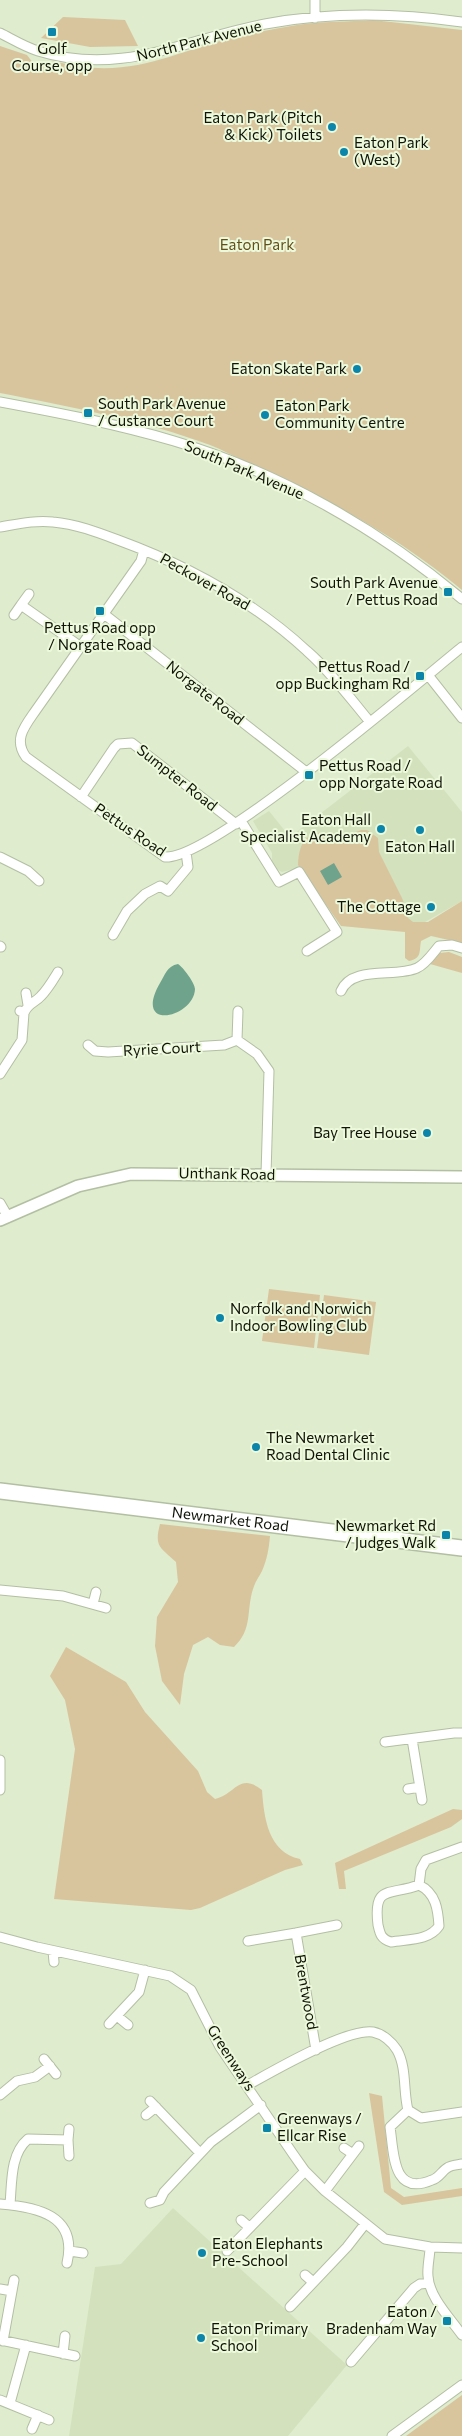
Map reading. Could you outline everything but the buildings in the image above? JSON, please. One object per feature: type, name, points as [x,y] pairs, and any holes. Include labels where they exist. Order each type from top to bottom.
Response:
[{"type":"highway","name":"Newmarket Road","points":[[0,1491],[462,1548]]},
{"type":"street","points":[[315,0],[315,18]]},
{"type":"street","name":"North Park Avenue","points":[[0,33],[37,51],[71,57],[116,60],[149,56],[231,31],[351,14],[462,22]]},
{"type":"street","name":"South Park Avenue","points":[[0,402],[78,416],[138,430],[231,461],[276,481],[362,526],[418,564],[462,599]]},
{"type":"street","name":"Peckover Road","points":[[0,528],[25,522],[64,523],[96,532],[144,550],[209,582],[284,631],[328,671],[370,722]]},
{"type":"street","name":"Pettus Road","points":[[144,550],[141,561],[22,730],[19,740],[21,749],[26,757],[165,857],[175,858],[238,822],[370,722],[462,648]]},
{"type":"street","points":[[14,615],[28,594]]},
{"type":"street","points":[[21,605],[81,647]]},
{"type":"street","name":"Norgate Road","points":[[104,614],[305,771]]},
{"type":"street","points":[[428,675],[462,718]]},
{"type":"street","name":"Sumpter Road","points":[[82,797],[114,748],[118,744],[132,743],[238,822]]},
{"type":"street","points":[[238,822],[279,882],[299,872],[336,932],[307,951]]},
{"type":"street","points":[[118,933],[127,911],[145,894],[160,886],[168,891],[188,867],[186,852]]},
{"type":"street","points":[[0,857],[28,871],[39,881]]},
{"type":"street","points":[[341,991],[344,984],[358,976],[417,968],[439,946],[452,945],[462,948]]},
{"type":"street","points":[[24,1009],[40,998],[58,972]]},
{"type":"street","points":[[0,1074],[22,1040],[26,994]]},
{"type":"street","points":[[238,1011],[237,1040],[269,1071],[266,1175]]},
{"type":"street","name":"Ryrie Court","points":[[88,1044],[95,1051],[108,1052],[224,1045],[237,1040]]},
{"type":"street","name":"Unthank Road","points":[[4,1218],[78,1186],[115,1177],[147,1173],[462,1177]]},
{"type":"street","points":[[0,1203],[4,1218]]},
{"type":"street","points":[[0,1590],[63,1596],[106,1608]]},
{"type":"street","points":[[93,1604],[96,1592]]},
{"type":"street","points":[[385,1742],[454,1732],[462,1734]]},
{"type":"street","points":[[412,1739],[422,1800]]},
{"type":"street","points":[[0,1760],[0,1790]]},
{"type":"street","points":[[408,1789],[420,1787]]},
{"type":"street","points":[[420,1885],[421,1869],[426,1860],[462,1847]]},
{"type":"street","points":[[420,1885],[427,1889],[432,1896],[437,1909],[439,1926],[435,1932],[427,1937],[391,1942],[385,1940],[380,1935],[376,1905],[378,1898],[385,1894],[420,1885]]},
{"type":"street","name":"Brentwood","points":[[248,1941],[337,1925]]},
{"type":"street","name":"Brentwood","points":[[296,1933],[316,2050]]},
{"type":"street","name":"Greenways","points":[[0,1937],[53,1951],[170,1976],[191,1990],[210,2031],[305,2171],[325,2191],[385,2239],[430,2247],[462,2248]]},
{"type":"street","points":[[53,1951],[54,1962]]},
{"type":"street","points":[[109,2024],[139,1992],[145,1970]]},
{"type":"street","points":[[117,2016],[128,2025]]},
{"type":"street","name":"Brentwood","points":[[248,2085],[345,2037],[365,2032],[374,2032],[389,2040],[399,2054],[408,2110]]},
{"type":"street","points":[[0,2095],[17,2081],[35,2077],[47,2063],[56,2074]]},
{"type":"street","points":[[146,2115],[153,2104],[200,2153]]},
{"type":"street","points":[[150,2203],[161,2202],[164,2192],[200,2153],[253,2109],[261,2105]]},
{"type":"street","points":[[462,2112],[421,2118],[408,2110],[390,2127],[397,2172],[403,2180],[413,2183],[432,2180],[446,2168],[462,2164]]},
{"type":"street","points":[[69,2156],[68,2140],[70,2129]]},
{"type":"street","points":[[10,2204],[19,2146],[28,2139],[68,2140]]},
{"type":"street","points":[[325,2191],[359,2146]]},
{"type":"street","points":[[344,2148],[353,2154]]},
{"type":"street","points":[[227,2251],[305,2171]]},
{"type":"street","points":[[0,2204],[36,2208],[51,2214],[59,2222],[67,2237],[70,2251],[67,2263]]},
{"type":"street","points":[[241,2220],[249,2227]]},
{"type":"street","points":[[290,2307],[366,2224]]},
{"type":"street","points":[[430,2247],[429,2282],[437,2300],[462,2335]]},
{"type":"street","points":[[70,2251],[83,2252]]},
{"type":"street","points":[[306,2275],[313,2282]]},
{"type":"street","points":[[14,2280],[1,2340],[75,2356]]},
{"type":"street","points":[[351,2362],[362,2357],[414,2288],[429,2282]]},
{"type":"street","points":[[0,2289],[12,2291]]},
{"type":"street","points":[[63,2354],[65,2336]]},
{"type":"street","points":[[10,2404],[26,2345]]},
{"type":"street","points":[[392,2436],[462,2385]]},
{"type":"street","points":[[0,2400],[49,2420]]},
{"type":"street","points":[[32,2429],[38,2415]]},
{"type":"shaded area","name":"Eaton Hall Specialist Academy","points":[[408,746],[462,812],[462,901],[418,926],[302,867],[282,872],[276,869],[272,861],[272,853],[253,821],[269,811],[290,837]]},
{"type":"shaded area","points":[[334,863],[342,877],[328,885],[320,871]]},
{"type":"shaded area","points":[[178,964],[193,983],[195,989],[192,999],[176,1013],[159,1014],[154,1009],[153,999],[167,971]]},
{"type":"shaded area","name":"Eaton Primary School","points":[[173,2208],[347,2365],[288,2436],[69,2436],[95,2267],[121,2264]]},
{"type":"green space","points":[[63,17],[125,20],[138,46],[90,47],[41,38]]},
{"type":"green space","name":"Eaton Park","points":[[373,20],[462,30],[462,590],[412,552],[360,519],[305,490],[215,447],[133,421],[0,393],[0,46],[27,55],[33,63],[45,66],[54,61],[81,67],[128,67],[240,36],[283,27]]},
{"type":"green space","points":[[367,830],[378,838],[379,852],[402,898],[403,908],[408,918],[413,922],[428,922],[462,901],[462,943],[431,936],[421,941],[418,956],[409,961],[405,958],[405,932],[341,926],[298,865],[300,849],[305,839],[313,834],[322,832],[352,833]]},
{"type":"green space","points":[[449,952],[462,957],[462,973],[430,964],[440,953]]},
{"type":"green space","points":[[269,1289],[320,1295],[314,1348],[262,1341]]},
{"type":"green space","points":[[324,1295],[376,1302],[369,1355],[317,1348]]},
{"type":"green space","points":[[160,1524],[270,1536],[265,1563],[253,1589],[247,1627],[244,1633],[234,1647],[220,1645],[208,1637],[193,1645],[184,1674],[180,1705],[162,1681],[155,1646],[157,1617],[178,1582],[176,1562],[162,1549],[158,1542]]},
{"type":"green space","points":[[66,1647],[126,1682],[145,1712],[198,1771],[207,1792],[215,1799],[238,1786],[248,1783],[262,1790],[266,1822],[274,1841],[289,1855],[300,1859],[303,1865],[285,1870],[200,1908],[191,1910],[54,1899],[75,1749],[65,1700],[50,1676]]},
{"type":"green space","points":[[453,1809],[462,1810],[462,1819],[451,1827],[344,1871],[346,1889],[339,1889],[335,1863]]},
{"type":"green space","points":[[369,2093],[382,2096],[391,2188],[404,2197],[462,2188],[462,2196],[402,2205],[384,2192]]},
{"type":"green space","points":[[462,2395],[462,2436],[406,2436]]},
{"type":"place","name":"Golf Course, opp","points":[[52,32]]},
{"type":"place","name":"Eaton Park (Pitch & Kick) Toilets","points":[[332,127]]},
{"type":"place","name":"Eaton Park (West)","points":[[344,152]]},
{"type":"place","name":"Eaton Skate Park","points":[[357,369]]},
{"type":"place","name":"South Park Avenue / Custance Court","points":[[88,413]]},
{"type":"place","name":"Eaton Park Community Centre","points":[[265,415]]},
{"type":"place","name":"South Park Avenue / Pettus Road","points":[[448,592]]},
{"type":"place","name":"Pettus Road opp / Norgate Road","points":[[100,611]]},
{"type":"place","name":"Pettus Road / opp Buckingham Rd","points":[[420,676]]},
{"type":"place","name":"Pettus Road / opp Norgate Road","points":[[309,775]]},
{"type":"place","name":"Eaton Hall Specialist Academy","points":[[381,829]]},
{"type":"place","name":"Eaton Hall","points":[[420,830]]},
{"type":"place","name":"The Cottage","points":[[431,907]]},
{"type":"place","name":"Bay Tree House","points":[[427,1133]]},
{"type":"place","name":"Norfolk and Norwich Indoor Bowling Club","points":[[220,1318]]},
{"type":"place","name":"The Newmarket Road Dental Clinic","points":[[256,1447]]},
{"type":"place","name":"Newmarket Rd / Judges Walk","points":[[446,1535]]},
{"type":"place","name":"Greenways / Ellcar Rise","points":[[267,2128]]},
{"type":"place","name":"Eaton Elephants Pre-School","points":[[202,2253]]},
{"type":"place","name":"Eaton / Bradenham Way","points":[[447,2321]]},
{"type":"place","name":"Eaton Primary School","points":[[201,2338]]}]
